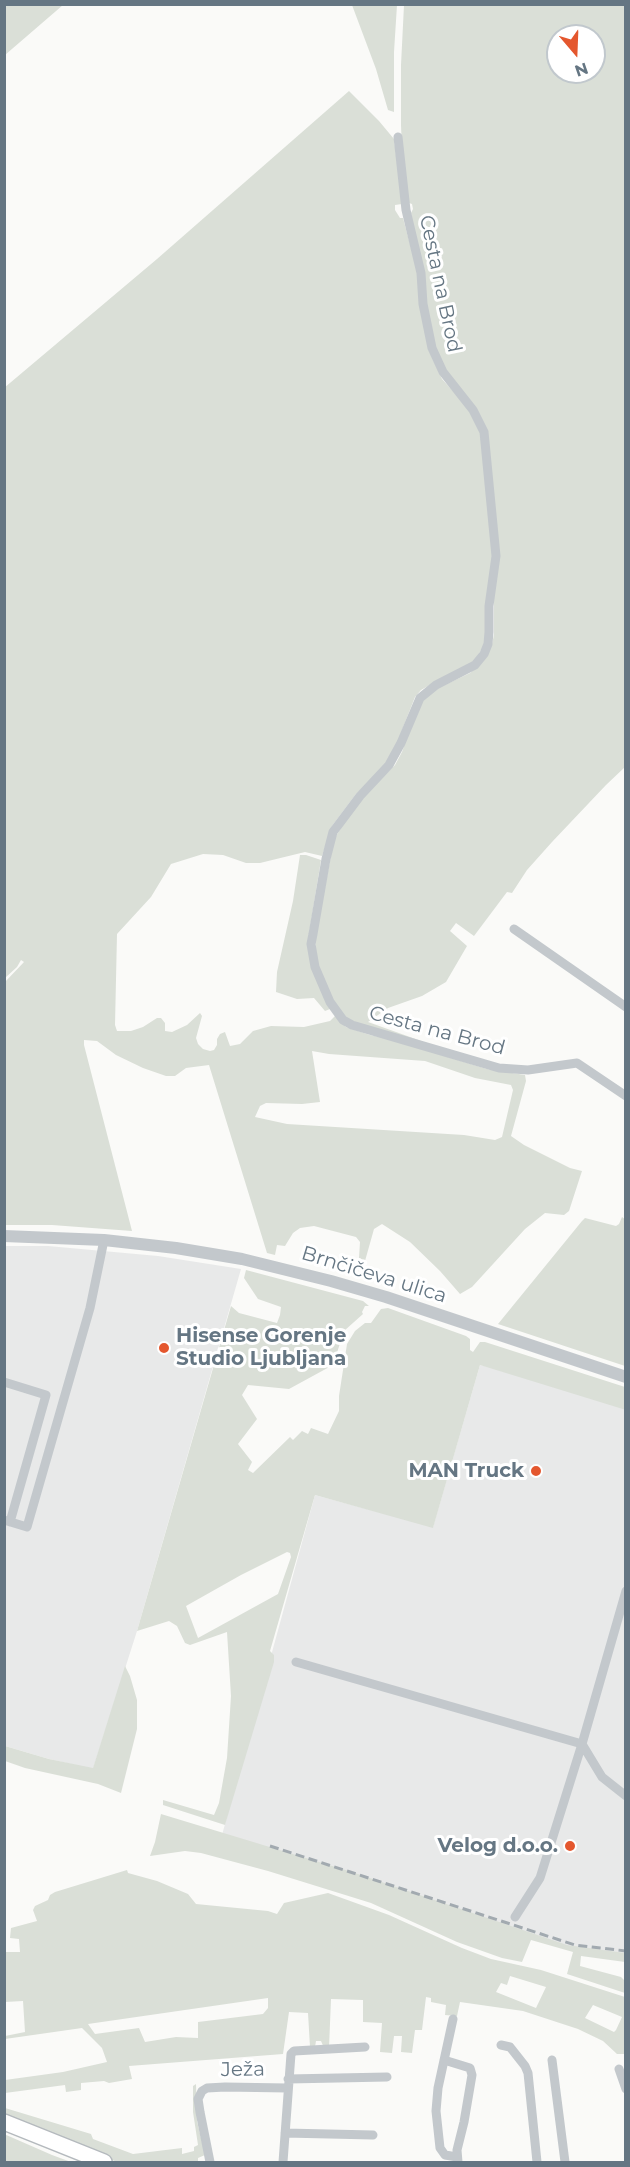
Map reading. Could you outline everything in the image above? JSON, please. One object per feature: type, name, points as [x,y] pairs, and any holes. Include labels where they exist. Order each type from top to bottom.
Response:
[{"type":"main road","points":[[4,2122],[104,2163]]},
{"type":"street","name":"Cesta na Brod","points":[[398,137],[406,210],[421,273],[423,304],[432,348],[443,372],[473,410],[484,432],[496,556],[489,606],[489,638],[484,654],[475,665],[436,685],[420,698],[389,765],[345,813],[333,832],[311,944],[315,967],[330,1002],[343,1020],[352,1025],[499,1068],[528,1070],[577,1063],[585,1066],[626,1096]]},
{"type":"street","points":[[514,929],[626,1007]]},
{"type":"street","name":"Brnčičeva ulica","points":[[4,1236],[104,1240],[176,1248],[242,1259],[331,1281],[626,1377]]},
{"type":"street","points":[[4,1382],[46,1395],[7,1521],[27,1527],[90,1308],[104,1240]]},
{"type":"street","points":[[515,1917],[540,1878],[626,1591]]},
{"type":"street","points":[[296,1662],[582,1744],[602,1777],[626,1796]]},
{"type":"street","points":[[444,2060],[470,2068],[472,2075],[457,2160],[445,2155],[440,2142],[436,2098],[444,2060],[453,2019]]},
{"type":"street","points":[[501,2045],[510,2047],[528,2073],[537,2163]]},
{"type":"street","name":"Ježa","points":[[283,2163],[289,2059],[294,2051],[365,2047]]},
{"type":"street","points":[[552,2061],[566,2163]]},
{"type":"street","points":[[619,2069],[626,2089]]},
{"type":"street","points":[[288,2083],[387,2077]]},
{"type":"street","name":"Ježa","points":[[210,2163],[198,2099],[202,2091],[207,2088],[288,2083]]},
{"type":"street","points":[[285,2133],[373,2135]]},
{"type":"shaded area","points":[[5,4],[63,4],[63,5],[5,55]]},
{"type":"shaded area","points":[[352,5],[397,5],[394,112],[388,110],[376,69]]},
{"type":"shaded area","points":[[404,5],[625,5],[625,767],[552,842],[527,870],[512,893],[507,892],[474,936],[456,923],[450,931],[467,946],[446,982],[422,996],[388,1008],[368,1022],[424,1042],[349,1021],[335,1007],[318,970],[315,941],[334,839],[358,802],[395,765],[402,752],[419,703],[434,690],[470,673],[480,664],[492,644],[494,635],[488,438],[447,372],[433,342],[411,213],[413,209],[412,204],[409,203],[401,125]]},
{"type":"shaded area","points":[[349,91],[394,139],[402,204],[395,205],[395,210],[400,218],[403,218],[418,274],[419,302],[429,351],[442,379],[470,410],[480,430],[493,555],[485,643],[475,661],[421,690],[415,697],[393,753],[379,772],[356,794],[332,826],[322,856],[305,852],[260,863],[246,863],[223,855],[203,854],[171,864],[151,897],[117,934],[115,1025],[117,1031],[131,1031],[161,1018],[165,1023],[165,1031],[172,1032],[187,1025],[200,1013],[202,1016],[196,1038],[203,1049],[210,1051],[214,1050],[217,1045],[220,1034],[225,1032],[230,1046],[240,1044],[253,1031],[271,1026],[304,1027],[330,1021],[335,1016],[346,1027],[370,1035],[487,1069],[525,1075],[526,1081],[511,1136],[570,1168],[582,1171],[569,1211],[564,1215],[545,1213],[525,1229],[472,1287],[460,1294],[410,1242],[382,1224],[374,1229],[365,1261],[359,1258],[360,1242],[356,1237],[314,1226],[300,1228],[293,1233],[285,1246],[277,1245],[275,1255],[267,1253],[209,1065],[186,1068],[175,1076],[166,1076],[116,1055],[97,1041],[84,1040],[84,1045],[132,1231],[52,1225],[5,1225],[5,982],[24,962],[21,960],[5,978],[4,388],[157,259]],"holes":[[[312,1051],[425,1061],[475,1078],[511,1085],[513,1090],[502,1137],[495,1140],[464,1135],[287,1124],[255,1117],[260,1106],[266,1103],[320,1102]]]},
{"type":"shaded area","points":[[300,855],[321,860],[308,940],[330,1009],[325,1011],[314,998],[297,999],[276,992],[277,972],[293,901]]},
{"type":"shaded area","points":[[622,1217],[626,1220],[625,1366],[498,1324],[585,1218],[616,1226]]},
{"type":"shaded area","points":[[5,1246],[48,1246],[158,1256],[241,1269],[137,1631],[93,1769],[5,1746]]},
{"type":"shaded area","points":[[246,1270],[363,1301],[369,1306],[365,1306],[363,1314],[344,1331],[333,1365],[289,1389],[248,1385],[242,1395],[257,1419],[238,1444],[252,1462],[248,1470],[253,1473],[290,1437],[293,1440],[302,1431],[308,1434],[311,1428],[328,1434],[339,1411],[347,1344],[355,1331],[365,1323],[371,1323],[381,1309],[388,1308],[466,1336],[470,1339],[470,1350],[473,1352],[480,1342],[485,1342],[625,1387],[626,1410],[480,1365],[433,1528],[315,1495],[270,1651],[274,1655],[274,1662],[225,1825],[163,1805],[163,1800],[214,1815],[219,1803],[227,1758],[231,1696],[227,1632],[190,1645],[185,1643],[177,1626],[169,1621],[137,1631],[231,1306],[239,1313],[277,1323],[280,1315],[281,1307],[258,1299],[244,1278]],"holes":[[[287,1552],[291,1557],[278,1594],[198,1638],[186,1606],[241,1575]]]},
{"type":"shaded area","points":[[480,1365],[625,1394],[625,1956],[579,1951],[222,1835],[315,1495],[433,1527]]},
{"type":"shaded area","points":[[125,1666],[137,1700],[137,1729],[121,1793],[98,1784],[25,1768],[5,1761],[5,1746],[49,1759],[93,1768]]},
{"type":"shaded area","points":[[161,1814],[352,1872],[567,1945],[625,1953],[625,1962],[581,1956],[580,1966],[621,1977],[625,1981],[625,1993],[567,1974],[573,1952],[531,1940],[522,1962],[502,1958],[457,1942],[371,1903],[268,1871],[201,1853],[185,1851],[150,1856]]},
{"type":"shaded area","points":[[127,1870],[128,1873],[157,1881],[188,1894],[196,1904],[268,1911],[277,1914],[284,1903],[328,1893],[389,1915],[491,1959],[541,1970],[625,1997],[624,2054],[617,2054],[603,2041],[578,2029],[523,2011],[460,2002],[457,2016],[445,2015],[446,2005],[431,2002],[431,1998],[426,1997],[422,2030],[415,2030],[412,2053],[401,2052],[402,2036],[394,2036],[392,2053],[380,2052],[382,2023],[363,2022],[363,2000],[331,1999],[329,2048],[324,2048],[321,2041],[316,2041],[315,2047],[310,2047],[308,2013],[289,2012],[283,2054],[129,2066],[132,2079],[109,2083],[104,2081],[81,2083],[81,2090],[66,2092],[65,2085],[5,2093],[5,2080],[63,2072],[107,2062],[102,2048],[82,2028],[5,2039],[5,2036],[25,2032],[23,2001],[5,2002],[4,1952],[20,1952],[19,1939],[10,1938],[11,1928],[37,1921],[33,1910],[35,1906],[48,1900],[55,1892]],"holes":[[[510,1976],[546,1987],[536,2008],[496,1992],[501,1983],[507,1985]],[[268,1998],[268,2008],[263,2014],[198,2022],[198,2038],[176,2037],[145,2042],[139,2028],[95,2034],[88,2024]],[[593,2005],[622,2017],[614,2032],[585,2018]]]},
{"type":"shaded area","points":[[196,2084],[197,2121],[205,2155],[198,2158],[198,2162],[117,2162],[5,2116],[5,2108],[91,2134],[93,2139],[133,2154],[182,2148],[182,2154],[194,2151],[194,2147],[198,2145],[193,2112],[193,2086]]},
{"type":"shaded area","points":[[4,2134],[52,2155],[71,2162],[5,2162]]},
{"type":"railway","points":[[270,1846],[575,1945],[626,1951]]},
{"type":"place","name":"Hisense Gorenje Studio Ljubljana","points":[[164,1348]]},
{"type":"place","name":"MAN Truck","points":[[536,1471]]},
{"type":"place","name":"Velog d.o.o.","points":[[570,1846]]}]
